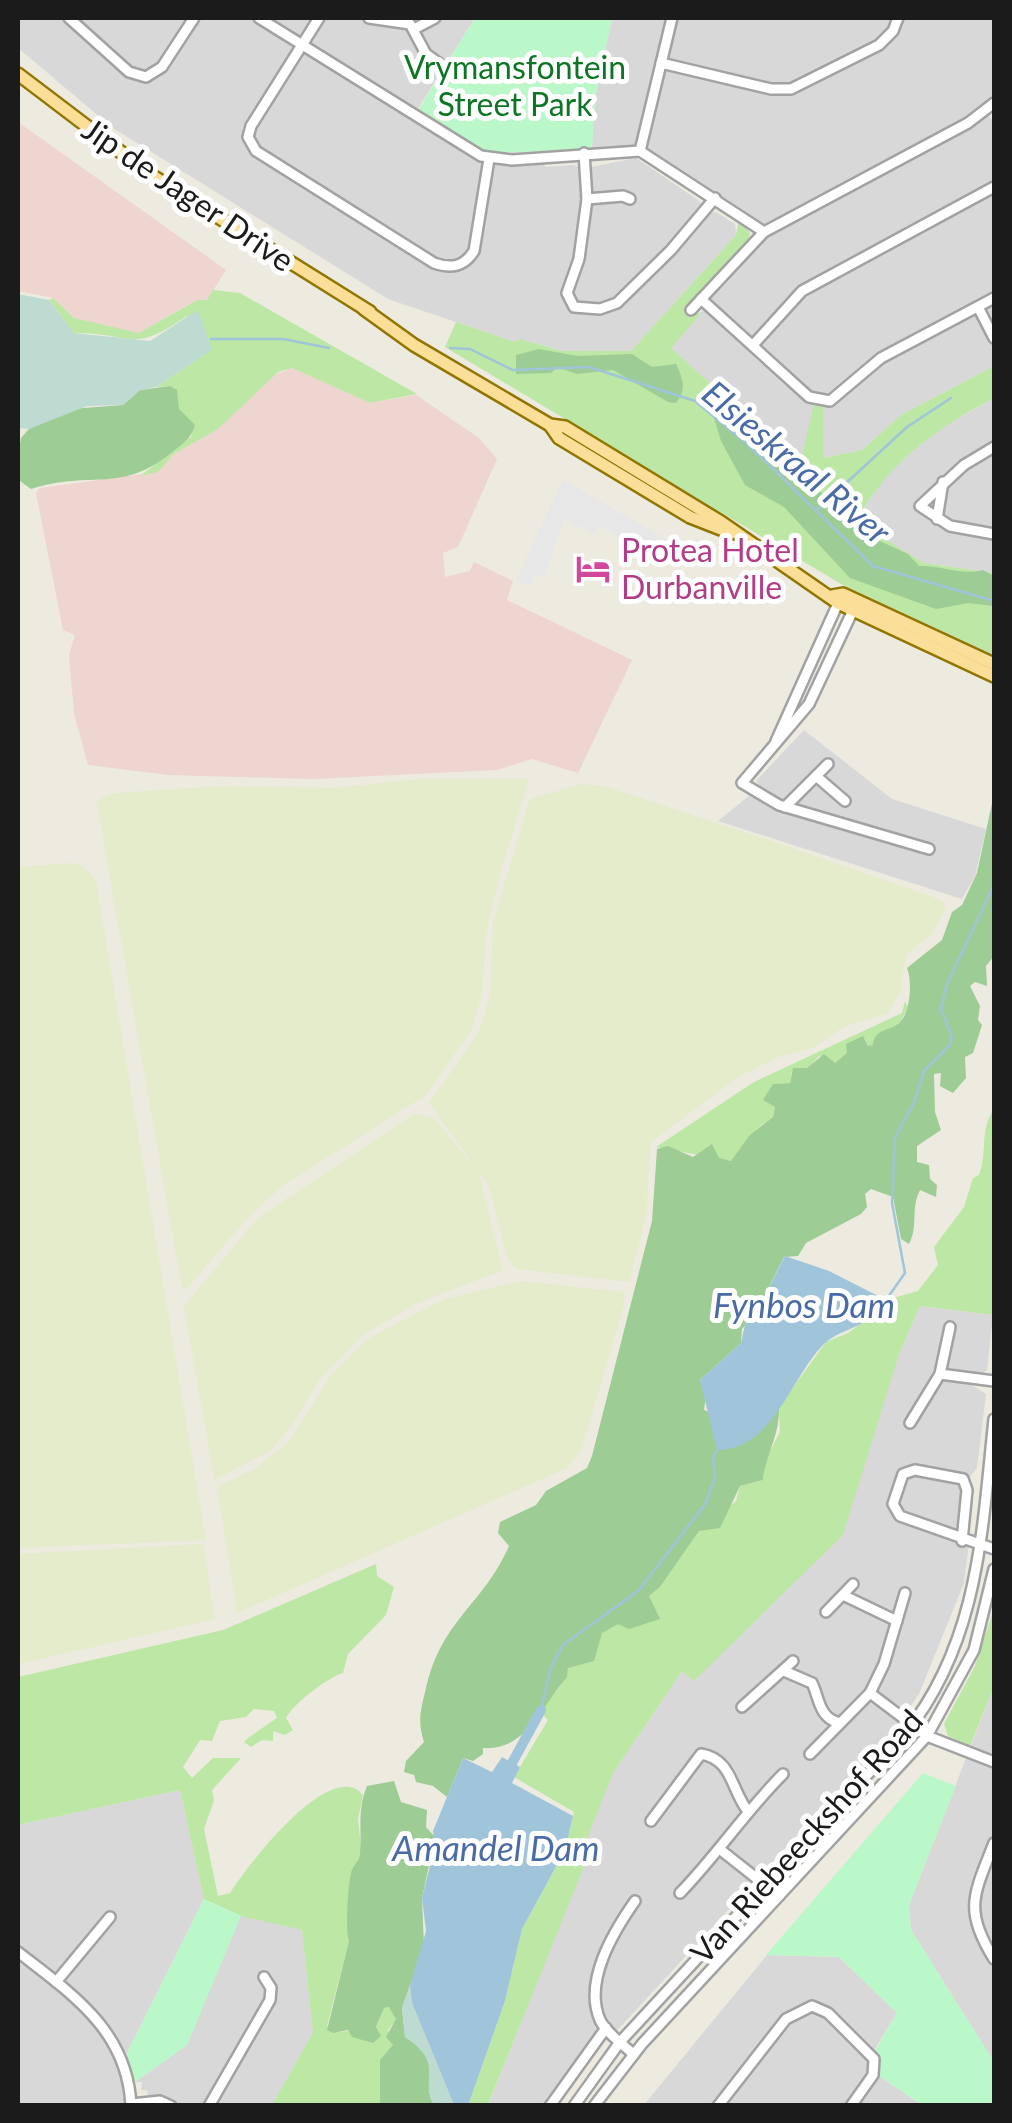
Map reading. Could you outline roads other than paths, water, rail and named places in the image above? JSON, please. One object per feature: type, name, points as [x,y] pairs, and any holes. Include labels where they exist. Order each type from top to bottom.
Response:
[{"type":"main road","name":"Jip de Jager Drive","points":[[18,74],[167,186],[418,340],[444,363],[550,425],[559,438],[690,517],[731,533],[838,598],[994,676]]},
{"type":"main road","name":"Jip de Jager Drive","points":[[855,606],[994,664]]},
{"type":"main road","points":[[846,626],[858,620],[952,663],[978,668]]},
{"type":"street","points":[[75,20],[129,72],[146,77],[162,68],[194,18]]},
{"type":"street","points":[[259,18],[490,159],[640,151],[764,232]]},
{"type":"street","points":[[319,18],[251,126],[252,147],[434,263],[459,266],[474,252],[490,159]]},
{"type":"street","points":[[376,18],[406,22],[414,29],[426,54],[440,64]]},
{"type":"street","points":[[414,29],[435,18]]},
{"type":"street","points":[[640,151],[672,18]]},
{"type":"street","points":[[661,63],[770,89],[791,89],[879,45],[893,31],[898,18]]},
{"type":"street","points":[[690,310],[764,232],[986,111],[994,103]]},
{"type":"street","points":[[986,111],[994,122]]},
{"type":"street","points":[[584,154],[587,199],[580,259],[568,299],[574,306],[600,309],[617,303],[671,250],[714,198]]},
{"type":"street","points":[[753,345],[802,291],[994,187]]},
{"type":"street","points":[[587,199],[630,199]]},
{"type":"street","points":[[701,299],[809,397],[822,402],[836,398],[881,358],[994,298]]},
{"type":"street","points":[[978,307],[994,338]]},
{"type":"street","points":[[994,448],[943,482],[920,504],[937,520],[994,534]]},
{"type":"street","points":[[937,520],[943,482]]},
{"type":"street","points":[[773,748],[838,598]]},
{"type":"street","points":[[855,606],[809,704],[742,783],[760,798],[785,807],[928,849]]},
{"type":"street","points":[[785,807],[828,764]]},
{"type":"street","points":[[816,776],[846,801]]},
{"type":"street","points":[[910,1422],[940,1374],[950,1326]]},
{"type":"street","points":[[940,1374],[994,1381]]},
{"type":"street","name":"Van Riebeeckshof Road","points":[[574,2106],[620,2042],[912,1726],[957,1648],[981,1546],[994,1418]]},
{"type":"street","points":[[962,1541],[968,1490],[963,1479],[915,1470],[903,1474],[893,1504],[897,1514],[962,1541],[994,1549]]},
{"type":"street","name":"Van Riebeeckshof Road","points":[[594,2106],[633,2054],[927,1736],[974,1650],[994,1569]]},
{"type":"street","points":[[826,1612],[854,1584]]},
{"type":"street","points":[[810,1754],[870,1692],[905,1593]]},
{"type":"street","points":[[846,1596],[897,1621]]},
{"type":"street","points":[[742,1707],[762,1685],[793,1662]]},
{"type":"street","points":[[784,1671],[812,1683],[820,1707],[829,1720],[837,1722]]},
{"type":"street","points":[[870,1692],[927,1736],[994,1762]]},
{"type":"street","points":[[651,1821],[701,1754],[728,1770],[733,1790],[748,1810]]},
{"type":"street","points":[[680,1894],[722,1850],[748,1810],[782,1774]]},
{"type":"street","points":[[994,1844],[972,1906],[977,1928],[994,1959]]},
{"type":"street","points":[[722,1850],[779,1896]]},
{"type":"street","points":[[633,2054],[600,2018],[596,1990],[609,1944],[635,1901]]},
{"type":"street","points":[[56,1982],[110,1917]]},
{"type":"street","points":[[18,1952],[110,2034],[125,2064],[132,2104],[160,2101],[171,2106]]},
{"type":"street","points":[[209,2106],[270,2000],[271,1988],[264,1977]]},
{"type":"street","points":[[718,2106],[786,2018],[812,2006],[828,2013],[874,2059],[873,2075],[852,2106]]},
{"type":"street","points":[[550,2106],[606,2028]]},
{"type":"water","name":"Fynbos Dam","points":[[785,1256],[829,1271],[886,1300],[867,1321],[824,1344],[766,1426],[736,1447],[717,1450],[700,1380],[741,1343],[746,1320],[756,1313]]},
{"type":"water","name":"Amandel Dam","points":[[502,1757],[520,1767],[512,1783],[573,1816],[565,1850],[522,1929],[505,2001],[469,2103],[454,2105],[412,2003],[410,1985],[426,1931],[422,1898],[435,1845],[433,1831],[463,1758],[492,1772]]},
{"type":"waterway","name":"Elsieskraal River","points":[[211,339],[283,339],[329,348]]},
{"type":"waterway","name":"Elsieskraal River","points":[[450,348],[470,349],[513,370],[589,367],[695,401],[746,443],[873,566],[994,601]]},
{"type":"waterway","points":[[818,509],[907,427],[951,398]]},
{"type":"waterway","points":[[886,1300],[905,1273],[892,1203],[895,1137],[914,1103],[924,1071],[950,1045],[952,1037],[941,1009],[947,984],[994,885]]},
{"type":"waterway","points":[[541,1710],[550,1670],[563,1645],[639,1590],[706,1503],[715,1477],[713,1457],[717,1450]]},
{"type":"waterway","points":[[512,1763],[541,1710]]},
{"type":"place","name":"Protea Hotel Durbanville","points":[[593,569]]},
{"type":"park label","name":"Vrymansfontein Street Park","points":[[515,86]]}]
